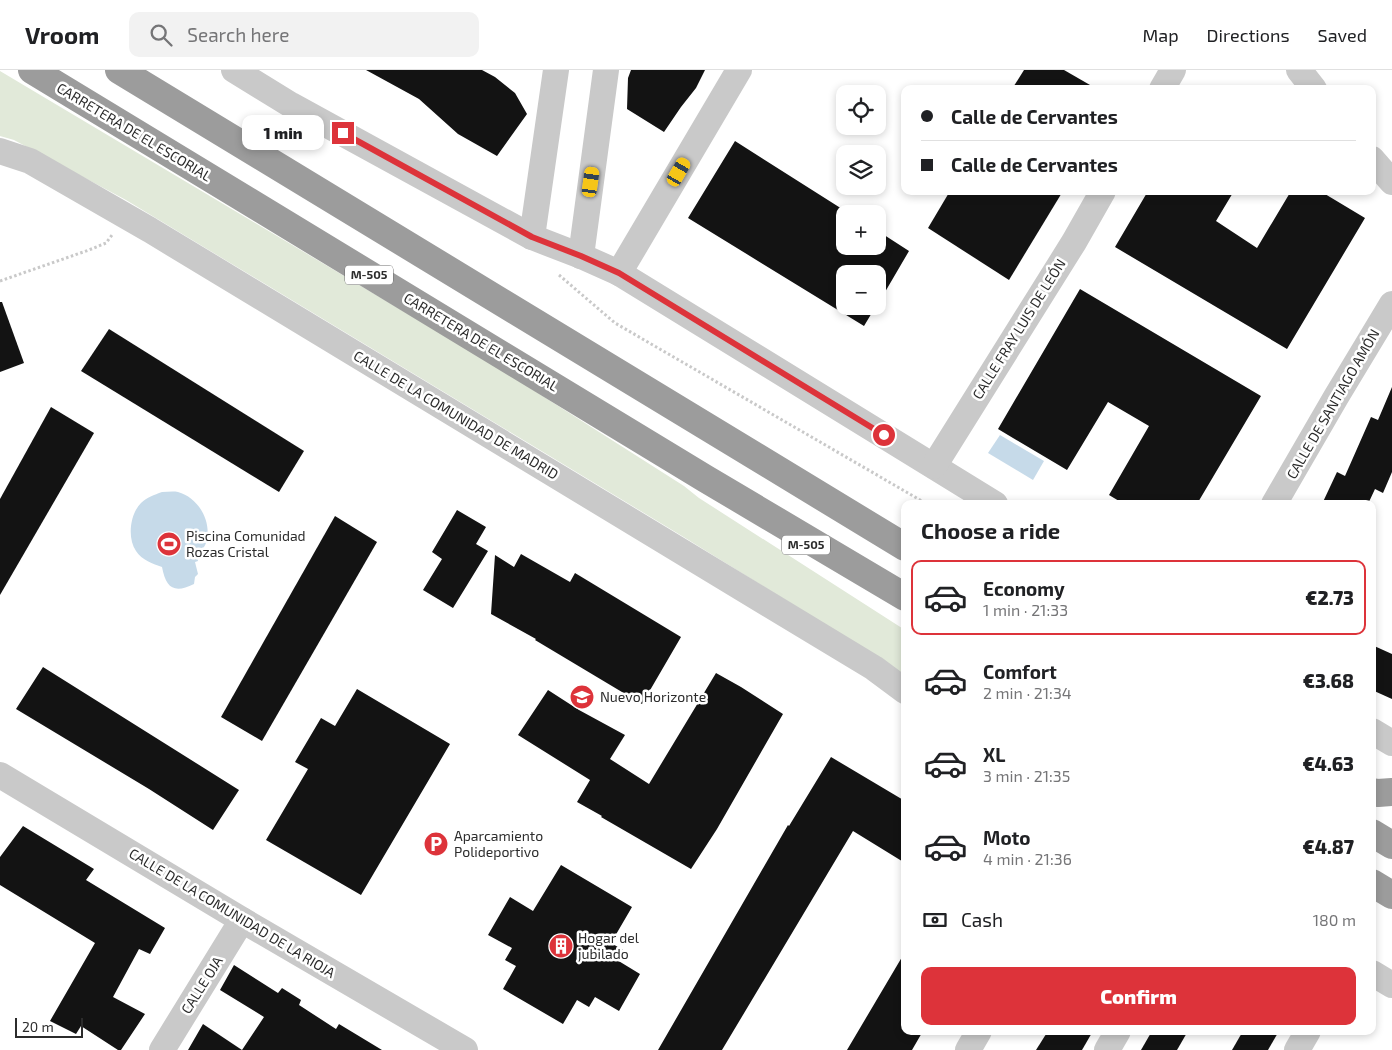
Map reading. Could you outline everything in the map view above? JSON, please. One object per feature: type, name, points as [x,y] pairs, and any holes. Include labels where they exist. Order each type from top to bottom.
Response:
[{"type":"highway","name":"CARRETERA DE EL ESCORIAL","points":[[32,70],[706,479],[901,595]]},
{"type":"highway","points":[[119,70],[901,545]]},
{"type":"highway","name":"M-505","points":[[706,479],[901,608]]},
{"type":"highway","points":[[1376,793],[1392,792]]},
{"type":"highway","points":[[1376,835],[1392,845]]},
{"type":"highway","points":[[1376,885],[1392,895]]},
{"type":"highway","points":[[1376,905],[1392,915]]},
{"type":"street","points":[[234,70],[291,105],[532,237],[619,273],[988,500]]},
{"type":"street","points":[[532,237],[556,70]]},
{"type":"street","points":[[581,256],[606,70]]},
{"type":"street","points":[[619,273],[739,70]]},
{"type":"street","points":[[1164,85],[1173,70]]},
{"type":"street","points":[[1299,70],[1311,85]]},
{"type":"street","name":"CALLE DE LA COMUNIDAD DE MADRID","points":[[0,151],[30,161],[127,217],[724,576],[874,668],[901,688]]},
{"type":"street","points":[[1376,164],[1392,182]]},
{"type":"street","name":"CALLE FRAY LUIS DE LEÓN","points":[[934,466],[1074,242],[1101,195]]},
{"type":"street","name":"CALLE DE SANTIAGO AMÓN","points":[[1276,500],[1392,304]]},
{"type":"street","points":[[1376,733],[1392,743]]},
{"type":"street","name":"CALLE DE LA COMUNIDAD DE LA RIOJA","points":[[0,774],[242,920],[465,1050]]},
{"type":"street","name":"CALLE OJA","points":[[162,1050],[242,920]]},
{"type":"street","points":[[1376,975],[1392,985]]},
{"type":"street","points":[[968,1050],[977,1035]]},
{"type":"street","points":[[1106,1050],[1115,1035]]},
{"type":"street","points":[[1297,1050],[1306,1035]]},
{"type":"path","points":[[0,281],[81,254],[106,243],[127,217]]},
{"type":"path","points":[[559,275],[615,323],[920,500]]},
{"type":"green space","points":[[0,71],[497,367],[901,627],[901,673],[682,536],[126,200],[14,140],[0,136]]},
{"type":"water","points":[[1000,435],[1044,461],[1033,480],[988,453]]},
{"type":"water","name":"Piscina Comunidad Rozas Cristal","points":[[162,492],[178,492],[191,499],[201,510],[207,524],[206,542],[197,556],[198,561],[195,562],[198,574],[195,577],[194,584],[181,589],[176,589],[169,584],[162,567],[141,557],[131,540],[132,520],[137,508],[146,499]]},
{"type":"building","points":[[366,70],[482,70],[495,77],[515,93],[527,114],[497,156],[458,134],[419,99]]},
{"type":"building","points":[[631,70],[705,70],[696,88],[664,132],[627,109],[628,78]]},
{"type":"building","points":[[1024,70],[1064,70],[1090,85],[1015,85]]},
{"type":"building","points":[[735,141],[836,205],[836,255],[886,255],[886,236],[909,251],[886,290],[886,265],[836,265],[836,309],[688,218]]},
{"type":"building","points":[[948,195],[1061,195],[1009,280],[928,228]]},
{"type":"building","points":[[1146,195],[1232,195],[1216,221],[1257,248],[1289,195],[1327,195],[1365,218],[1287,349],[1115,247]]},
{"type":"building","points":[[1080,289],[1261,396],[1199,500],[1117,500],[1109,495],[1149,426],[1108,402],[1067,470],[998,429]]},
{"type":"building","points":[[0,302],[2,302],[24,363],[0,372]]},
{"type":"building","points":[[846,315],[871,315],[864,326]]},
{"type":"building","points":[[109,329],[304,451],[279,492],[81,371]]},
{"type":"building","points":[[1392,387],[1392,472],[1383,493],[1375,489],[1370,500],[1324,500],[1337,472],[1345,476],[1371,417],[1378,420]]},
{"type":"building","points":[[51,407],[94,433],[0,595],[0,499]]},
{"type":"building","points":[[457,510],[486,527],[476,544],[488,551],[453,608],[423,590],[442,559],[432,552]]},
{"type":"building","points":[[335,516],[377,542],[262,741],[221,717]]},
{"type":"building","points":[[521,554],[570,582],[575,573],[681,637],[642,704],[536,639],[491,614],[495,555],[514,567]]},
{"type":"building","points":[[1376,647],[1392,654],[1392,699],[1376,692]]},
{"type":"building","points":[[43,667],[239,790],[213,830],[16,709]]},
{"type":"building","points":[[716,673],[783,714],[717,829],[691,869],[577,802],[590,780],[518,735],[548,690],[579,710],[625,735],[610,759],[649,784]]},
{"type":"building","points":[[357,689],[450,744],[361,895],[266,840],[308,769],[295,762],[321,718],[335,726]]},
{"type":"building","points":[[831,757],[901,799],[901,861],[853,831],[722,1050],[658,1050],[788,825]]},
{"type":"building","points":[[23,826],[94,869],[86,880],[165,928],[150,954],[139,949],[113,997],[145,1014],[121,1050],[118,1050],[81,1026],[76,1034],[50,1021],[95,943],[0,885],[0,857]]},
{"type":"building","name":"Hogar del jubilado","points":[[561,865],[632,907],[611,943],[623,950],[617,960],[640,974],[619,1011],[595,997],[589,1007],[577,1000],[563,1024],[503,989],[516,966],[505,960],[512,948],[488,935],[510,897],[533,911]]},
{"type":"building","points":[[901,959],[901,1035],[921,1035],[912,1050],[847,1050]]},
{"type":"building","points":[[234,965],[278,993],[282,988],[301,1000],[299,1005],[336,1029],[339,1024],[382,1050],[242,1050],[264,1017],[220,990]]},
{"type":"building","points":[[203,1024],[242,1050],[188,1050]]},
{"type":"building","points":[[1045,1035],[1091,1035],[1082,1050],[1036,1050]]},
{"type":"building","points":[[1150,1035],[1186,1035],[1177,1050],[1141,1050]]},
{"type":"building","points":[[1241,1035],[1277,1035],[1268,1050],[1232,1050]]},
{"type":"place","name":"Piscina Comunidad Rozas Cristal","points":[[169,544]]},
{"type":"place","name":"Nuevo Horizonte","points":[[582,697]]},
{"type":"place","name":"Aparcamiento Polideportivo","points":[[436,844]]},
{"type":"place","name":"Hogar del jubilado","points":[[561,946]]},
{"type":"route","points":[[343,133],[532,237],[619,273],[884,435]]}]
